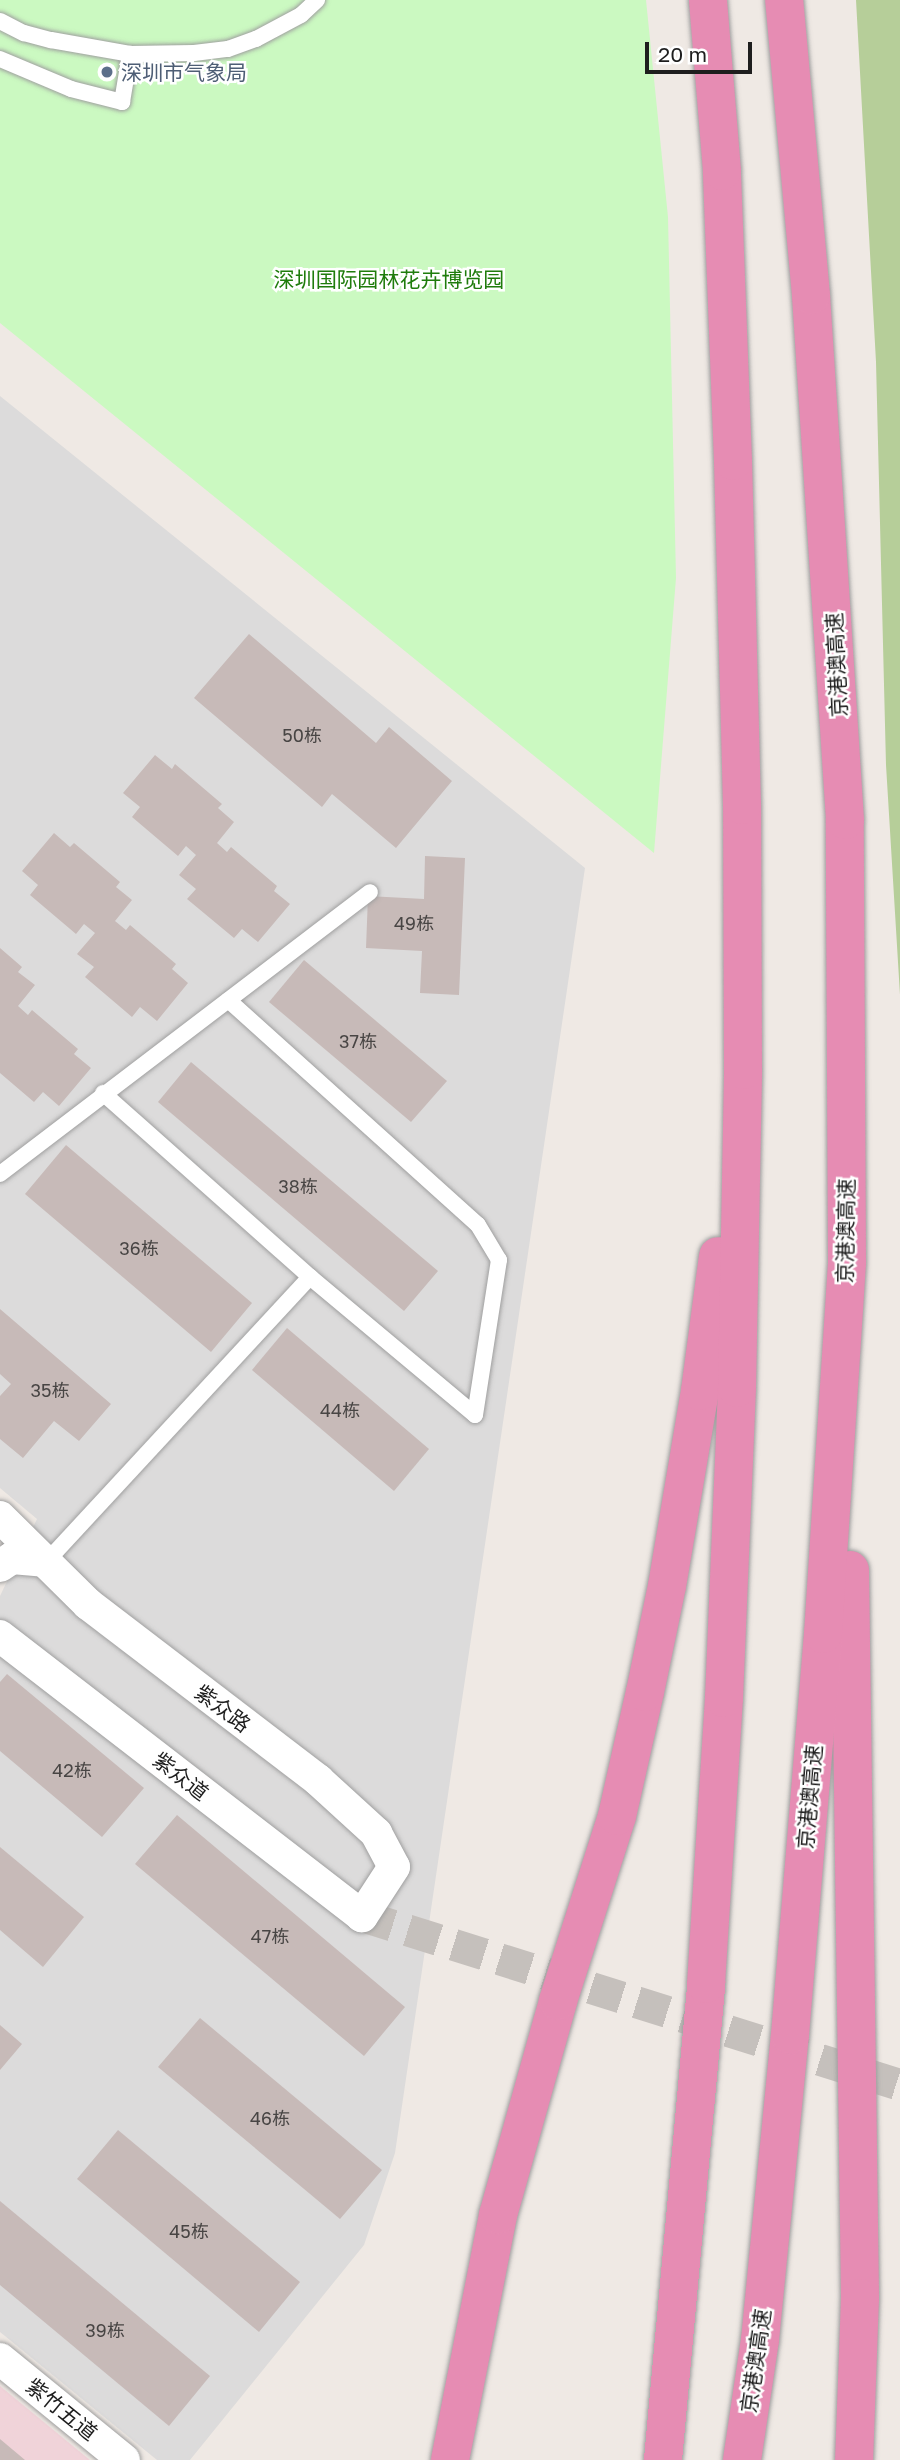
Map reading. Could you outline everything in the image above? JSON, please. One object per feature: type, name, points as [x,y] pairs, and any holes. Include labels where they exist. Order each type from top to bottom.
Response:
[{"type":"highway","points":[[663,2460],[705,1998],[724,1698],[737,1388],[743,1070],[742,805],[733,461],[722,172],[708,0]]},
{"type":"highway","name":"京港澳高速","points":[[742,2460],[760,2340],[790,2035],[822,1634],[847,1262],[845,820],[811,295],[784,0]]},
{"type":"highway","points":[[450,2460],[498,2215],[526,2108],[617,1816],[646,1692],[700,1391],[743,1070]]},
{"type":"highway","points":[[847,1262],[860,2298],[854,2460]]},
{"type":"street","name":"紫众路","points":[[0,1517],[89,1604],[317,1780],[376,1833],[394,1867],[362,1916]]},
{"type":"street","points":[[0,1566],[12,1558],[47,1561]]},
{"type":"street","name":"紫众道","points":[[0,1636],[362,1916]]},
{"type":"street","name":"紫竹五道","points":[[0,2359],[124,2460]]},
{"type":"lane","points":[[0,21],[24,33],[51,40],[130,54],[194,53],[228,49],[256,38],[301,15],[317,0]]},
{"type":"lane","points":[[0,59],[71,89],[122,102],[130,54]]},
{"type":"lane","points":[[0,1174],[370,892]]},
{"type":"lane","points":[[103,1093],[310,1276],[475,1415],[499,1260],[478,1225],[228,1000]]},
{"type":"lane","points":[[47,1561],[310,1276]]},
{"type":"shaded area","points":[[0,396],[585,868],[395,2153],[364,2245],[190,2460],[157,2460],[0,2332],[0,1596],[37,1519],[0,1488]]},
{"type":"shaded area","points":[[0,2386],[90,2460],[0,2460]]},
{"type":"green space","name":"深圳国际园林花卉博览园","points":[[0,0],[646,0],[668,217],[676,578],[654,853],[0,323]]},
{"type":"green space","points":[[856,0],[900,0],[900,995],[886,765],[876,362]]},
{"type":"building","points":[[249,634],[376,743],[389,727],[452,781],[396,848],[332,794],[322,807],[194,698]]},
{"type":"building","points":[[155,755],[172,769],[175,764],[222,804],[218,808],[234,822],[217,843],[227,852],[231,847],[277,886],[274,891],[290,904],[258,942],[242,929],[234,938],[187,899],[196,889],[179,875],[196,855],[186,846],[178,856],[132,817],[140,807],[123,793]]},
{"type":"building","points":[[54,833],[70,847],[74,843],[120,882],[116,887],[132,900],[115,921],[126,930],[130,925],[176,964],[172,969],[188,983],[157,1021],[140,1007],[132,1017],[85,977],[94,967],[77,954],[95,933],[84,924],[76,934],[30,895],[38,885],[22,871]]},
{"type":"building","points":[[425,856],[465,858],[459,995],[420,993],[422,951],[366,948],[368,896],[424,899]]},
{"type":"building","points":[[0,948],[22,967],[18,972],[35,985],[18,1006],[28,1015],[32,1010],[78,1049],[74,1054],[91,1068],[59,1106],[43,1092],[34,1102],[0,1073]]},
{"type":"building","points":[[304,960],[447,1081],[411,1122],[269,1002]]},
{"type":"building","points":[[191,1062],[438,1271],[404,1311],[158,1102]]},
{"type":"building","points":[[66,1145],[252,1303],[211,1352],[25,1194]]},
{"type":"building","points":[[0,1309],[111,1404],[79,1441],[54,1421],[23,1458],[0,1439],[0,1396],[11,1384],[0,1374]]},
{"type":"building","points":[[287,1328],[429,1449],[394,1491],[252,1370]]},
{"type":"building","points":[[7,1674],[144,1788],[102,1837],[0,1751],[0,1682]]},
{"type":"building","points":[[177,1815],[405,2007],[364,2056],[135,1864]]},
{"type":"building","points":[[0,1847],[84,1917],[43,1967],[0,1930]]},
{"type":"building","points":[[200,2018],[382,2170],[340,2219],[158,2067]]},
{"type":"building","points":[[0,2025],[22,2044],[0,2070]]},
{"type":"building","points":[[118,2130],[300,2282],[259,2332],[77,2179]]},
{"type":"building","points":[[0,2201],[210,2376],[169,2426],[0,2285]]},
{"type":"building","points":[[0,2439],[25,2460],[0,2460]]},
{"type":"tunnel","points":[[362,1916],[900,2085]]},
{"type":"place","name":"深圳市气象局","points":[[107,72]]}]
